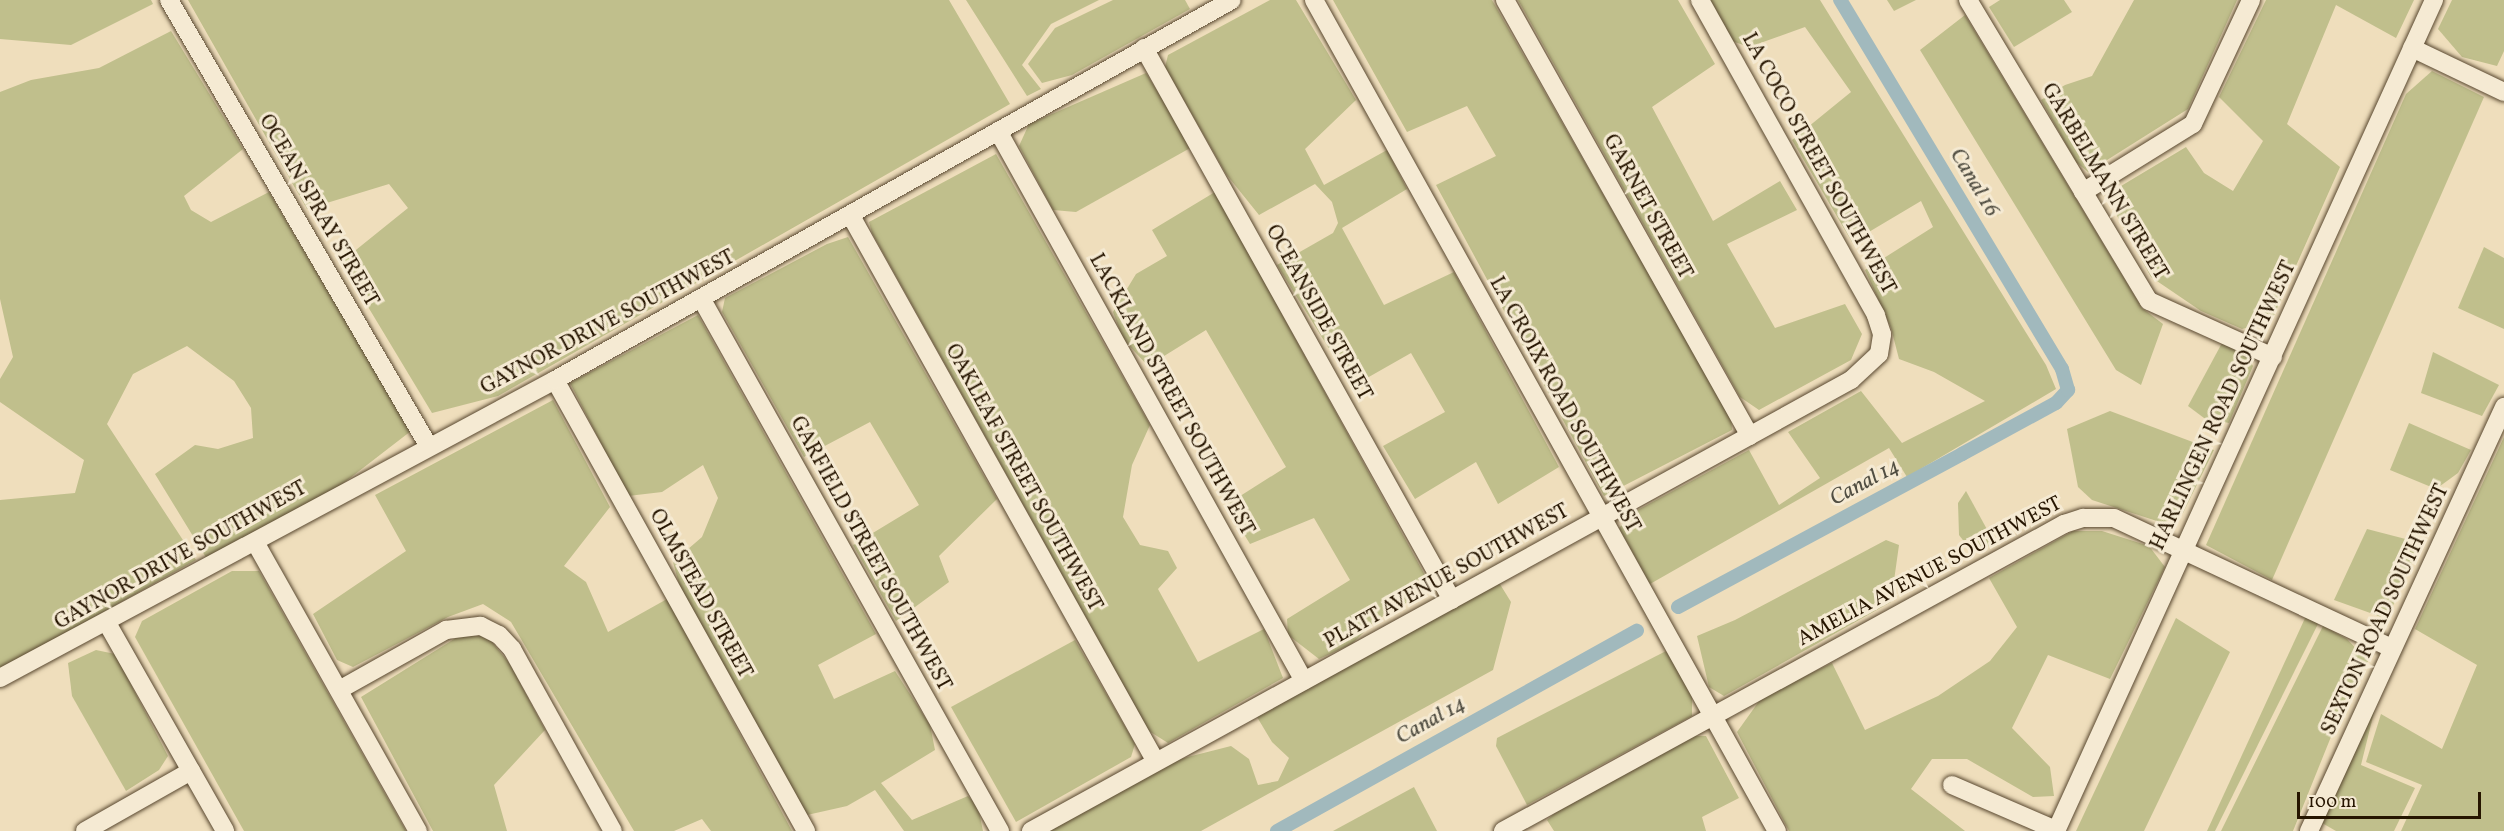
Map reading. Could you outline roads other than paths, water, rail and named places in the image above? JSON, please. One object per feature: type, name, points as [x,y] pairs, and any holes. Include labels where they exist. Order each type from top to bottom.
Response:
[{"type":"street","name":"OCEAN SPRAY STREET","points":[[169,0],[428,445]]},
{"type":"street","name":"GAYNOR DRIVE SOUTHWEST","points":[[0,678],[107,623],[428,445],[555,380],[851,216],[1232,0]]},
{"type":"street","name":"LA CROIX ROAD SOUTHWEST","points":[[1314,0],[1777,831]]},
{"type":"street","name":"GARNET STREET","points":[[1505,0],[1750,436]]},
{"type":"street","name":"LA COCO STREET SOUTHWEST","points":[[1700,0],[1876,315],[1882,334],[1879,354]]},
{"type":"street","points":[[2083,192],[2193,124],[2251,0]]},
{"type":"street","name":"HARLINGEN ROAD SOUTHWEST","points":[[2056,831],[2434,0]]},
{"type":"street","name":"GARBELMANN STREET","points":[[1972,1],[2149,301],[2273,357]]},
{"type":"street","name":"OCEANSIDE STREET","points":[[1144,48],[1452,600]]},
{"type":"street","points":[[2412,48],[2504,92]]},
{"type":"street","name":"LACKLAND STREET SOUTHWEST","points":[[998,131],[1304,681]]},
{"type":"street","name":"OAKLEAF STREET SOUTHWEST","points":[[851,216],[1156,762]]},
{"type":"street","name":"GARFIELD STREET SOUTHWEST","points":[[701,298],[1000,831]]},
{"type":"street","name":"PLATT AVENUE SOUTHWEST","points":[[1031,831],[1851,380],[1879,354]]},
{"type":"street","name":"OLMSTEAD STREET","points":[[555,380],[806,831]]},
{"type":"street","name":"SEXTON ROAD SOUTHWEST","points":[[2309,831],[2504,407]]},
{"type":"street","name":"AMELIA AVENUE SOUTHWEST","points":[[1503,831],[2064,524],[2083,518],[2114,518],[2392,648]]},
{"type":"street","points":[[255,542],[418,831]]},
{"type":"street","points":[[107,623],[225,831]]},
{"type":"street","points":[[339,690],[446,630],[481,626],[499,634],[512,649],[613,831]]},
{"type":"street","points":[[85,831],[191,771]]},
{"type":"street","points":[[1952,784],[2056,831]]},
{"type":"waterway","name":"Canal 14","points":[[1678,607],[2056,403],[2068,390],[2062,369],[1840,0]]},
{"type":"waterway","name":"Canal 14","points":[[1277,831],[1637,631]]},
{"type":"water label","name":"Canal 16","points":[[1974,183]]}]
